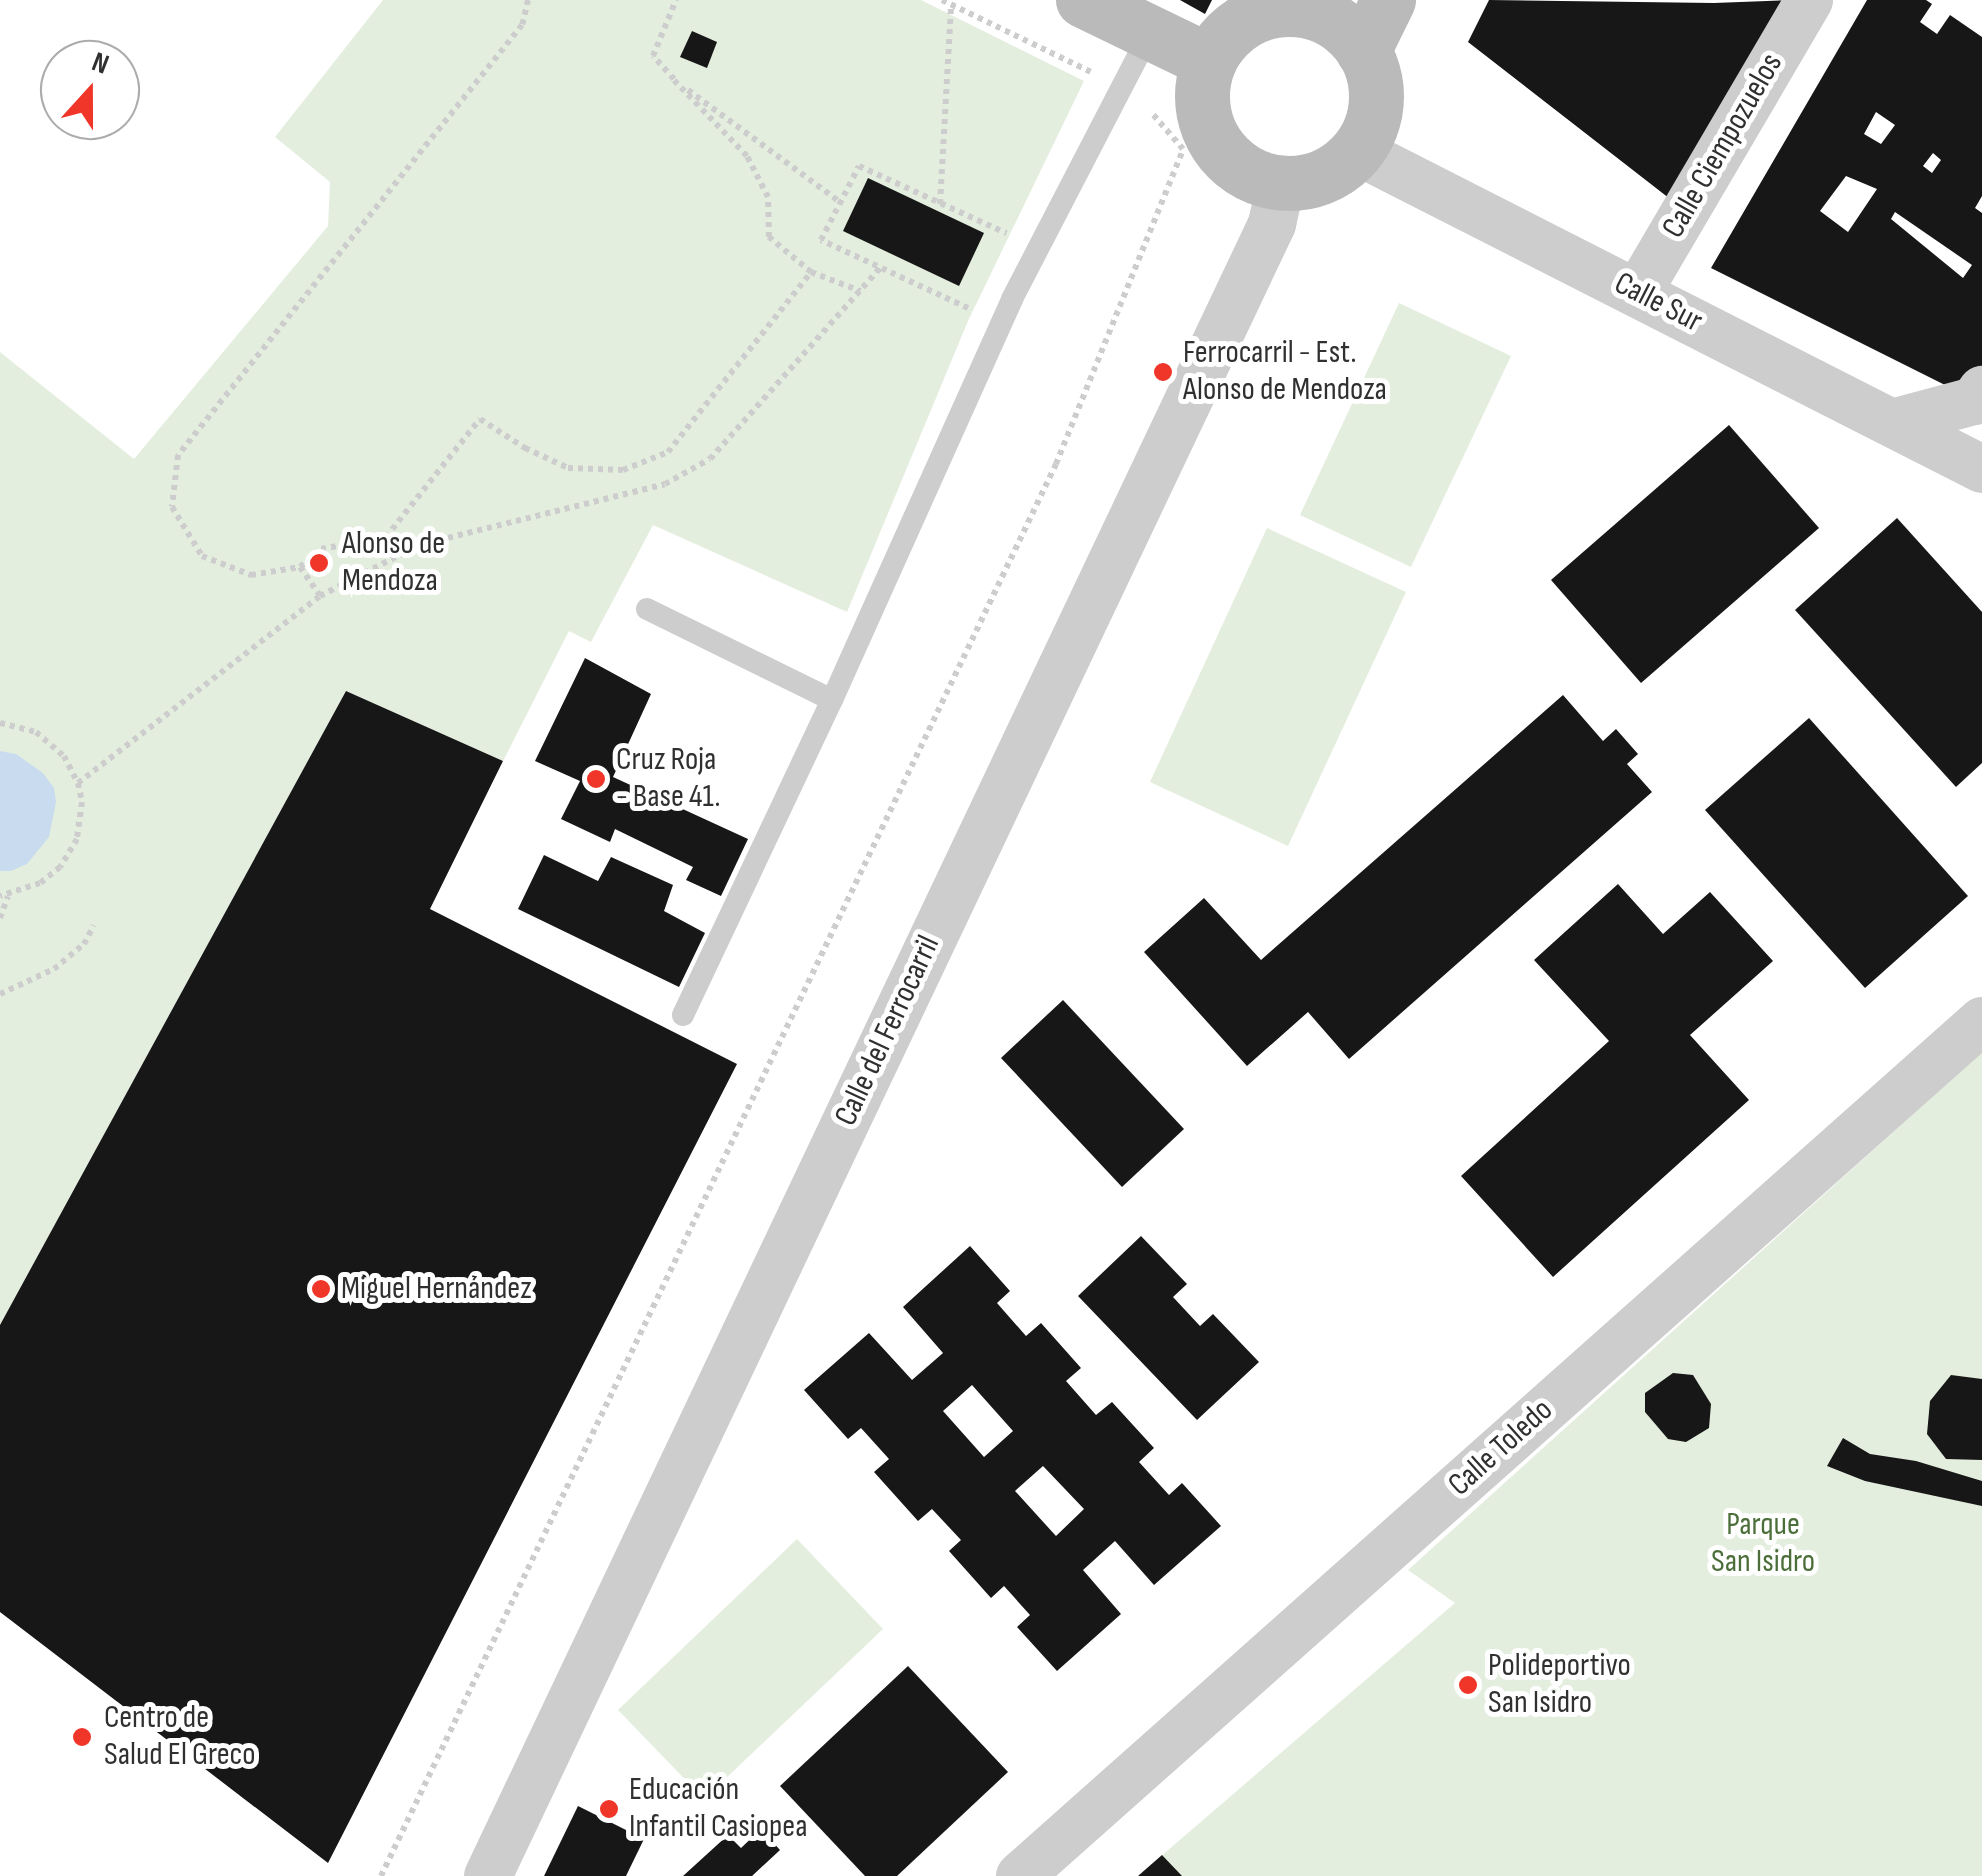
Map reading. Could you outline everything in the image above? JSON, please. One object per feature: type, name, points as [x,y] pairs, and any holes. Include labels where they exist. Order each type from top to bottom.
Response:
[{"type":"street","points":[[1082,0],[1209,61]]},
{"type":"street","points":[[1362,51],[1388,0]]},
{"type":"street","name":"Calle Ciempozuelos","points":[[1638,292],[1809,0]]},
{"type":"street","points":[[1289,4],[1343,28],[1362,51],[1376,92],[1371,123],[1357,151],[1322,176],[1281,183],[1252,176],[1228,159],[1210,135],[1202,107],[1209,61],[1233,28],[1249,18],[1289,4]]},
{"type":"street","name":"Calle Sur","points":[[1357,151],[1896,422],[1974,468]]},
{"type":"street","name":"Calle del Ferrocarril","points":[[488,1876],[1272,224],[1281,183]]},
{"type":"street","points":[[1896,422],[1974,401],[1982,390]]},
{"type":"street","name":"Calle Toledo","points":[[1020,1876],[1982,1021]]},
{"type":"lane","points":[[684,1015],[832,700],[1012,299],[1150,33]]},
{"type":"lane","points":[[647,609],[832,700]]},
{"type":"path","points":[[528,0],[522,25],[178,455],[172,507],[202,556],[250,575],[300,567],[321,548],[386,537],[480,418],[525,448],[568,468],[624,470],[668,452],[810,272]]},
{"type":"path","points":[[676,0],[653,56],[747,156],[768,197],[769,237],[810,272],[860,291]]},
{"type":"path","points":[[381,1876],[1056,464],[1183,149],[1139,99],[942,0]]},
{"type":"path","points":[[940,204],[951,4]]},
{"type":"path","points":[[1084,82],[1090,72]]},
{"type":"path","points":[[671,77],[840,202]]},
{"type":"path","points":[[975,295],[967,310],[821,240],[859,166],[1006,233]]},
{"type":"path","points":[[998,248],[1014,216]]},
{"type":"path","points":[[78,782],[320,596],[419,545],[665,484],[710,459],[880,268]]},
{"type":"path","points":[[300,567],[320,596]]},
{"type":"path","points":[[0,723],[36,732],[64,756],[78,782],[82,802],[77,838],[60,867],[40,884],[4,896],[0,918]]},
{"type":"path","points":[[0,994],[54,969],[84,944],[94,925]]},
{"type":"green space","points":[[383,0],[921,0],[1084,81],[968,321],[847,612],[653,525],[591,642],[569,631],[503,761],[346,691],[0,1325],[0,352],[134,459],[328,226],[330,182],[275,137]]},
{"type":"green space","points":[[1399,303],[1511,356],[1411,567],[1300,515]]},
{"type":"green space","points":[[1267,528],[1406,592],[1288,846],[1150,782]]},
{"type":"green space","name":"Parque San Isidro","points":[[1982,1052],[1982,1876],[1138,1876],[1455,1603],[1408,1570]]},
{"type":"green space","points":[[797,1539],[883,1629],[704,1799],[618,1710]]},
{"type":"water","points":[[0,751],[16,754],[43,773],[54,788],[56,802],[49,837],[27,864],[11,871],[0,871]]},
{"type":"building","points":[[1180,0],[1212,0],[1205,14]]},
{"type":"building","points":[[1489,0],[1714,3],[1794,0],[1674,202],[1468,42]]},
{"type":"building","points":[[1867,0],[1926,0],[1932,4],[1920,22],[1937,34],[1950,15],[1982,37],[1982,196],[1975,208],[1982,213],[1982,366],[1963,394],[1711,268]],"holes":[[[1876,112],[1895,125],[1881,144],[1864,134]],[[1933,153],[1941,160],[1932,173],[1923,166]],[[1846,176],[1877,189],[1848,232],[1820,211]],[[1895,212],[1972,265],[1963,278],[1891,219]]]},
{"type":"building","points":[[692,31],[717,42],[707,68],[680,57]]},
{"type":"building","points":[[868,178],[984,233],[959,286],[843,231]]},
{"type":"building","points":[[1729,425],[1819,528],[1641,683],[1551,580]]},
{"type":"building","points":[[1897,518],[1982,612],[1982,763],[1956,787],[1795,610]]},
{"type":"building","name":"Cruz Roja - Base 41.","points":[[585,658],[651,694],[613,777],[748,839],[721,896],[686,880],[693,867],[615,829],[610,842],[561,819],[580,781],[535,761]]},
{"type":"building","name":"Miguel Hernández","points":[[346,691],[503,761],[430,909],[737,1064],[328,1863],[0,1612],[0,1325]]},
{"type":"building","points":[[1563,695],[1603,741],[1616,729],[1638,754],[1627,764],[1652,792],[1349,1059],[1308,1012],[1247,1066],[1144,952],[1204,898],[1261,960]]},
{"type":"building","points":[[1809,718],[1968,896],[1865,988],[1705,810]]},
{"type":"building","points":[[544,855],[598,881],[611,857],[673,885],[664,911],[705,933],[679,987],[518,909]]},
{"type":"building","points":[[1618,884],[1663,934],[1710,892],[1773,961],[1690,1035],[1749,1100],[1553,1277],[1461,1176],[1609,1041],[1534,960]]},
{"type":"building","points":[[1063,1000],[1184,1129],[1122,1187],[1001,1058]]},
{"type":"building","points":[[1141,1236],[1187,1284],[1173,1297],[1200,1326],[1213,1314],[1259,1362],[1197,1420],[1078,1296]]},
{"type":"building","points":[[970,1246],[1010,1291],[997,1303],[1026,1336],[1041,1323],[1081,1368],[1066,1381],[1096,1415],[1112,1402],[1154,1448],[1139,1462],[1169,1495],[1182,1483],[1221,1526],[1154,1585],[1115,1541],[1083,1570],[1121,1614],[1057,1671],[1017,1627],[1030,1615],[1004,1586],[991,1598],[949,1551],[961,1540],[932,1509],[918,1521],[874,1472],[889,1459],[861,1428],[848,1439],[804,1390],[869,1333],[912,1380],[943,1353],[903,1307]],"holes":[[[972,1385],[1013,1431],[984,1457],[943,1411]],[[1043,1466],[1084,1509],[1056,1536],[1015,1491]]]},
{"type":"building","points":[[1673,1373],[1693,1375],[1711,1404],[1709,1428],[1686,1442],[1668,1439],[1645,1412],[1645,1393]]},
{"type":"building","points":[[1951,1375],[1982,1379],[1982,1460],[1946,1459],[1927,1434],[1930,1401]]},
{"type":"building","points":[[1843,1438],[1870,1454],[1916,1461],[1982,1481],[1982,1506],[1865,1481],[1827,1466]]},
{"type":"building","points":[[908,1666],[1008,1772],[897,1876],[865,1876],[780,1786]]},
{"type":"building","points":[[578,1806],[644,1839],[626,1876],[544,1876]]},
{"type":"building","points":[[761,1829],[780,1850],[752,1876],[683,1876],[728,1835],[741,1848]]},
{"type":"building","points":[[1162,1855],[1182,1876],[1138,1876]]},
{"type":"place","name":"Ferrocarril - Est. Alonso de Mendoza","points":[[1163,372]]},
{"type":"place","name":"Alonso de Mendoza","points":[[319,563]]},
{"type":"place","name":"Cruz Roja - Base 41.","points":[[596,779]]},
{"type":"place","name":"Miguel Hernández","points":[[321,1289]]},
{"type":"place","name":"Polideportivo San Isidro","points":[[1468,1685]]},
{"type":"place","name":"Centro de Salud El Greco","points":[[82,1737]]},
{"type":"place","name":"Educación Infantil Casiopea","points":[[609,1809]]}]
